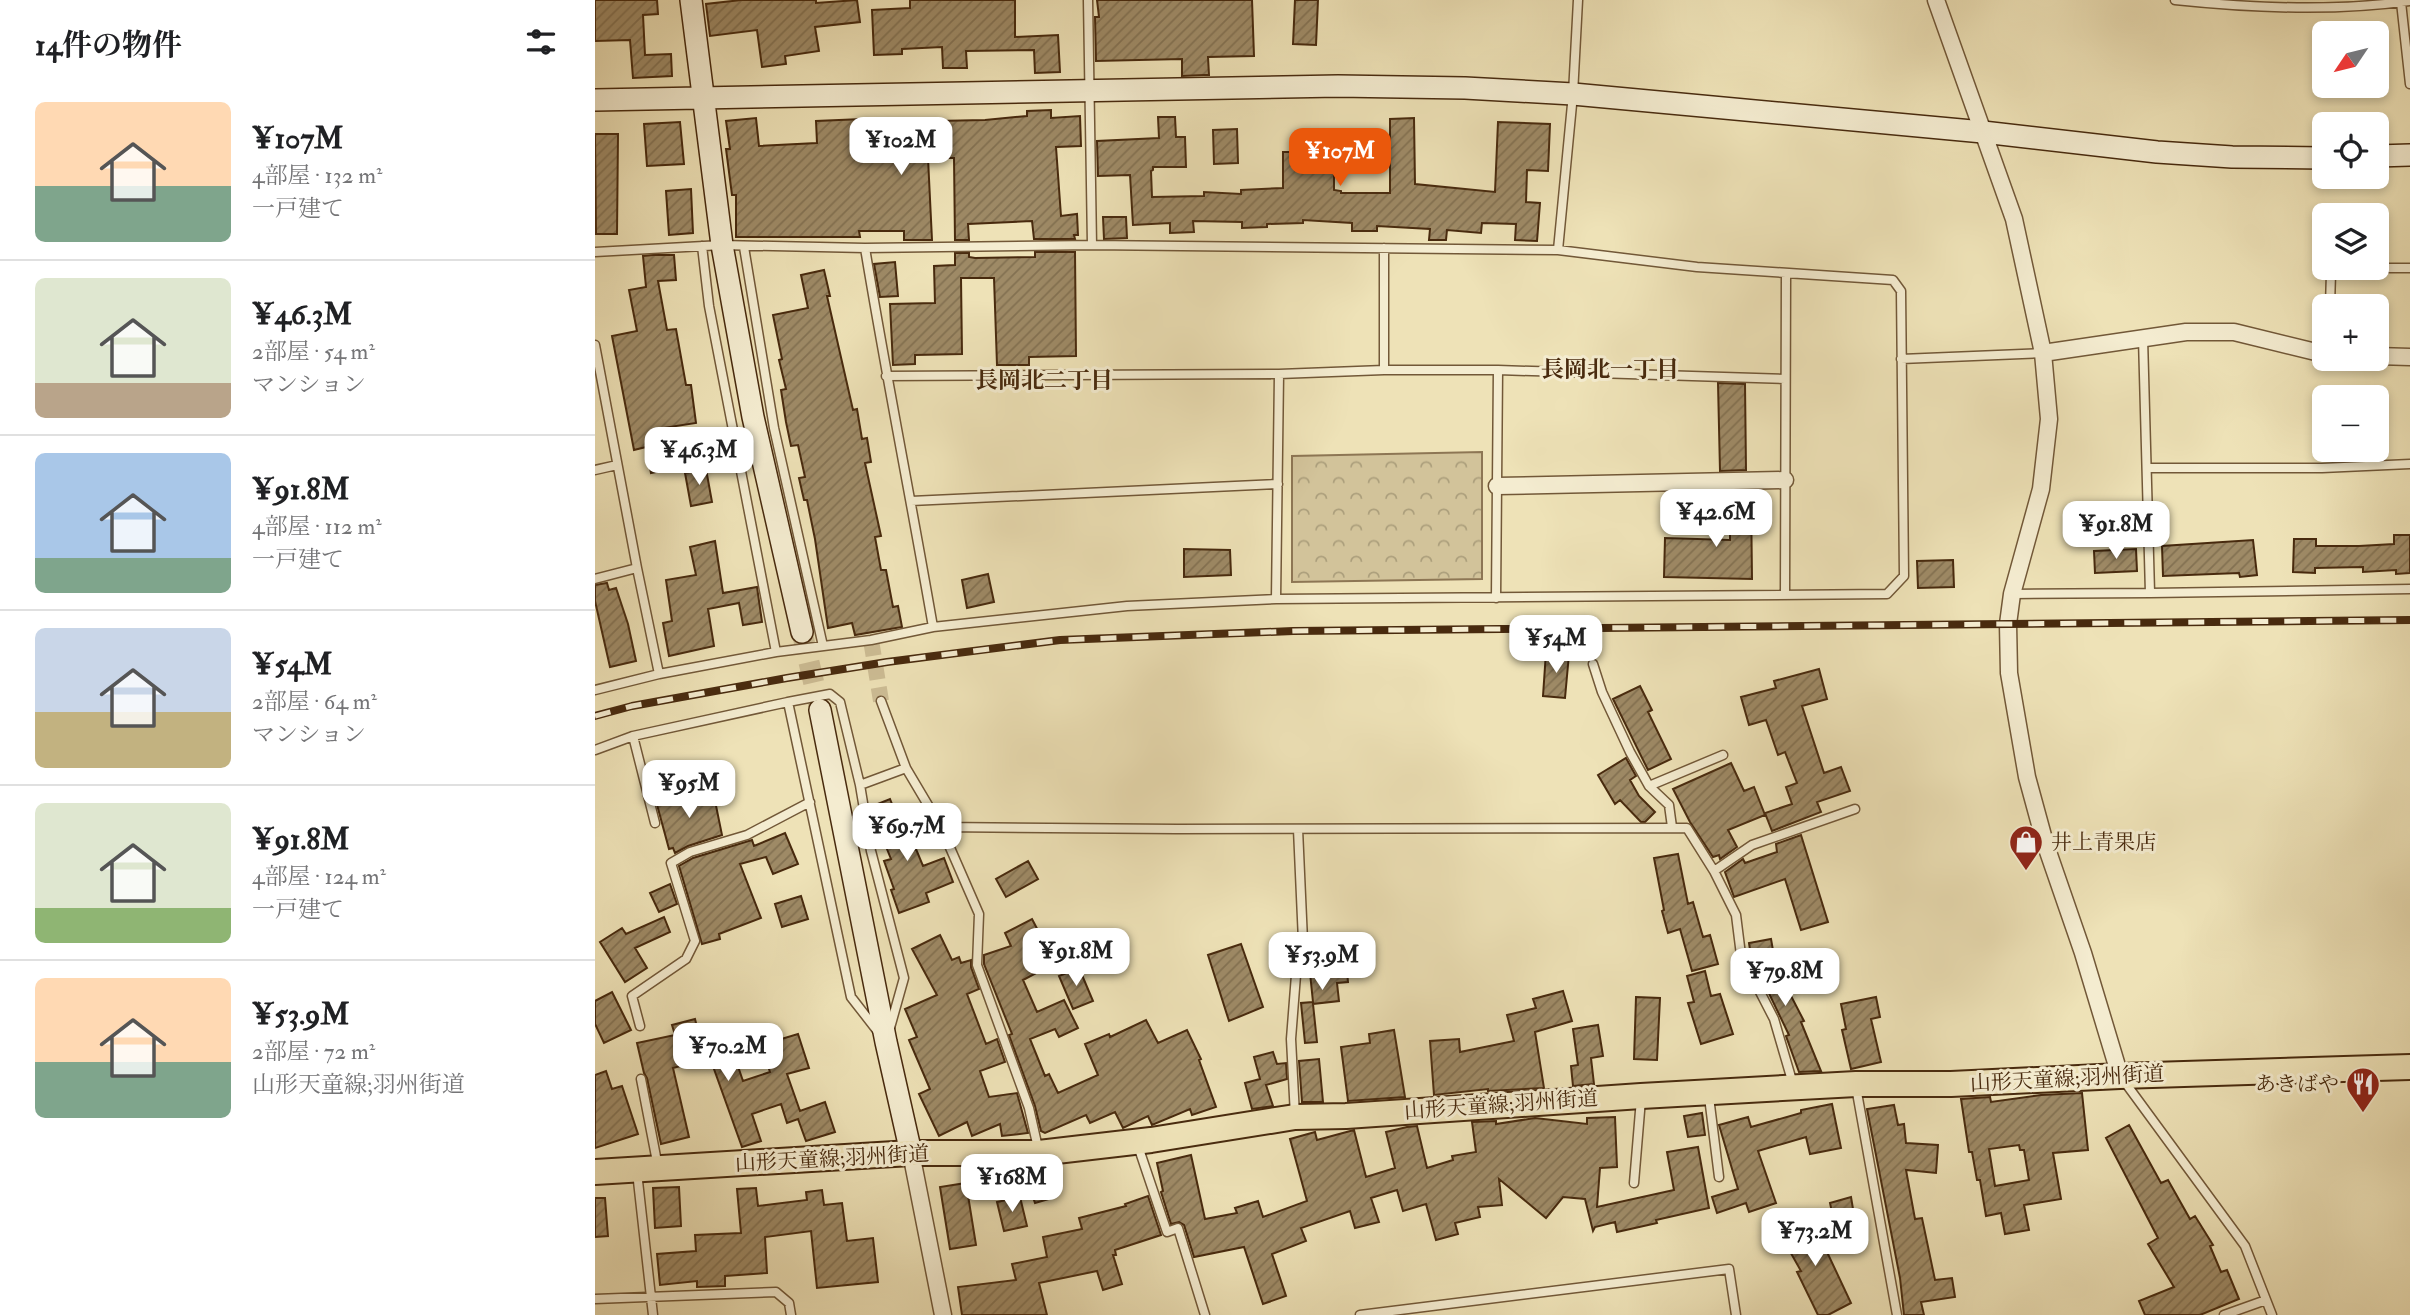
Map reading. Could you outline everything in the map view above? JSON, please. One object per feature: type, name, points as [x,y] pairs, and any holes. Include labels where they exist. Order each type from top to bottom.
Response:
[{"type":"main road","name":"山形天童線;羽州街道","points":[[595,1172],[911,1153],[1039,1153],[1137,1142],[1295,1117],[1708,1092],[1856,1084],[1951,1084],[2410,1067]]},
{"type":"street","points":[[691,0],[705,96],[712,245],[802,632]]},
{"type":"street","points":[[1936,0],[2014,219],[2043,353],[2049,419],[2041,489],[2013,594],[2008,624],[2009,673],[2027,777],[2045,844],[2083,953],[2120,1076]]},
{"type":"street","points":[[595,100],[1338,86],[1465,88],[1573,94],[1983,132],[2169,153],[2232,158],[2312,158]]},
{"type":"street","points":[[2389,156],[2410,155]]},
{"type":"street","points":[[2043,353],[2186,332],[2234,332],[2312,351]]},
{"type":"street","points":[[2389,356],[2410,357]]},
{"type":"street","points":[[1497,486],[1785,480]]},
{"type":"street","points":[[820,710],[943,1315]]},
{"type":"lane","points":[[1088,0],[1092,245]]},
{"type":"lane","points":[[1558,250],[1579,0]]},
{"type":"lane","points":[[2175,0],[2319,7],[2405,2],[2410,84]]},
{"type":"lane","points":[[712,245],[709,306],[776,652]]},
{"type":"lane","points":[[595,252],[712,245],[865,248],[1092,245],[1558,250],[1697,267],[1893,280],[1901,291],[1904,576],[1887,594],[1276,599],[1126,606],[933,627],[871,640],[776,652],[659,674],[595,690]]},
{"type":"lane","points":[[744,247],[774,428],[823,646]]},
{"type":"lane","points":[[865,248],[933,627]]},
{"type":"lane","points":[[1384,248],[1384,370]]},
{"type":"lane","points":[[2330,294],[2331,273],[2338,268],[2410,268]]},
{"type":"lane","points":[[1785,594],[1786,273]]},
{"type":"lane","points":[[2143,338],[2150,593]]},
{"type":"lane","points":[[595,345],[636,568],[659,674]]},
{"type":"lane","points":[[1901,359],[2043,353]]},
{"type":"lane","points":[[886,376],[1498,370],[1785,379]]},
{"type":"lane","points":[[1496,598],[1498,370]]},
{"type":"lane","points":[[1276,599],[1279,374]]},
{"type":"lane","points":[[2147,468],[2322,468],[2410,464]]},
{"type":"lane","points":[[595,470],[617,465]]},
{"type":"lane","points":[[911,501],[1278,484]]},
{"type":"lane","points":[[595,579],[636,568]]},
{"type":"lane","points":[[2013,594],[2410,589]]},
{"type":"lane","points":[[1593,664],[1602,692],[1630,752],[1649,786],[1669,805],[1672,827]]},
{"type":"lane","points":[[595,750],[633,736],[788,702],[830,694],[840,702],[860,785],[871,851],[904,978],[886,1042]]},
{"type":"lane","points":[[881,701],[906,768],[941,827],[979,914],[977,965],[1029,1108],[1039,1153]]},
{"type":"lane","points":[[788,702],[851,997],[886,1042]]},
{"type":"lane","points":[[633,736],[655,823]]},
{"type":"lane","points":[[1649,786],[1723,755]]},
{"type":"lane","points":[[860,785],[906,768]]},
{"type":"lane","points":[[640,1026],[632,996],[686,959],[695,941],[671,863],[690,852],[747,835],[810,802]]},
{"type":"lane","points":[[1714,871],[1752,845],[1856,809]]},
{"type":"lane","points":[[941,827],[1687,828],[1714,871],[1736,915],[1741,955],[1774,1019],[1794,1088]]},
{"type":"lane","points":[[1295,1117],[1291,1039],[1296,975],[1303,941],[1298,829]]},
{"type":"lane","points":[[2120,1076],[2245,1246],[2272,1315]]},
{"type":"lane","points":[[641,1079],[648,1170],[653,1315]]},
{"type":"lane","points":[[1856,1084],[1897,1315]]},
{"type":"lane","points":[[1708,1092],[1719,1177]]},
{"type":"lane","points":[[1634,1183],[1641,1096]]},
{"type":"lane","points":[[1137,1142],[1167,1231],[1178,1228],[1205,1315]]},
{"type":"lane","points":[[1360,1315],[1730,1269],[1736,1315]]},
{"type":"lane","points":[[595,1299],[776,1292],[789,1303],[791,1315]]},
{"type":"lane","points":[[2224,1315],[2266,1300]]},
{"type":"green space","points":[[1482,452],[1482,579],[1292,582],[1292,456]]},
{"type":"building","points":[[595,0],[657,0],[658,14],[643,15],[645,55],[671,54],[672,76],[633,78],[630,40],[595,41]]},
{"type":"building","points":[[741,0],[816,0],[816,3],[857,0],[860,22],[815,27],[819,51],[785,56],[786,64],[762,67],[757,30],[710,36],[706,4]]},
{"type":"building","points":[[910,0],[1015,0],[1015,37],[1058,35],[1060,72],[1035,73],[1034,50],[966,51],[967,68],[943,68],[942,47],[902,49],[902,54],[874,55],[872,10],[910,8]]},
{"type":"building","points":[[1097,0],[1252,0],[1254,56],[1208,57],[1209,75],[1182,76],[1182,59],[1096,61],[1095,17],[1099,17]]},
{"type":"building","points":[[1295,0],[1318,0],[1316,45],[1293,44]]},
{"type":"building","points":[[1051,110],[1051,118],[1080,116],[1081,146],[1056,147],[1061,216],[1077,214],[1078,235],[1074,235],[1075,239],[1034,239],[1032,221],[968,224],[969,240],[955,240],[954,158],[928,158],[932,240],[904,240],[904,231],[859,231],[860,237],[736,237],[736,195],[732,195],[726,149],[730,149],[726,121],[756,118],[759,146],[817,143],[816,121],[886,118],[886,122],[985,120],[1027,116],[1027,111]]},
{"type":"building","points":[[1158,117],[1175,117],[1176,137],[1185,137],[1186,167],[1153,167],[1152,197],[1204,196],[1204,192],[1241,194],[1241,190],[1283,188],[1283,152],[1334,152],[1334,190],[1341,193],[1390,193],[1390,119],[1414,118],[1415,184],[1495,192],[1498,122],[1550,124],[1548,171],[1527,170],[1526,202],[1540,203],[1537,241],[1515,240],[1516,224],[1482,223],[1481,233],[1447,230],[1446,240],[1429,240],[1430,229],[1377,226],[1377,231],[1352,231],[1352,223],[1303,220],[1303,223],[1242,228],[1242,222],[1193,221],[1194,232],[1170,233],[1170,223],[1133,225],[1130,175],[1098,176],[1097,141],[1159,138]]},
{"type":"building","points":[[680,122],[684,164],[647,166],[644,124]]},
{"type":"building","points":[[1237,129],[1238,163],[1214,164],[1213,130]]},
{"type":"building","points":[[595,134],[618,134],[617,234],[596,234]]},
{"type":"building","points":[[691,189],[693,233],[669,235],[666,191]]},
{"type":"building","points":[[1103,217],[1126,217],[1127,238],[1104,239]]},
{"type":"building","points":[[1035,252],[1075,252],[1076,356],[1029,357],[1029,365],[997,365],[994,278],[961,278],[962,354],[915,355],[915,364],[893,365],[890,304],[935,303],[934,266],[955,265],[955,253],[969,253],[969,257],[975,258],[1035,257]]},
{"type":"building","points":[[674,255],[676,280],[658,281],[667,330],[676,329],[686,385],[691,385],[696,423],[663,428],[671,469],[651,473],[646,447],[634,450],[612,336],[637,331],[629,290],[646,287],[643,256]]},
{"type":"building","points":[[895,262],[898,296],[880,297],[874,264]]},
{"type":"building","points":[[824,270],[830,296],[827,296],[853,410],[857,409],[862,439],[867,438],[871,462],[865,463],[881,536],[875,537],[881,570],[886,570],[893,607],[898,606],[902,627],[855,635],[852,623],[828,628],[815,539],[807,500],[804,500],[799,478],[805,477],[798,445],[791,446],[786,422],[781,390],[786,389],[773,315],[808,308],[801,275]]},
{"type":"building","points":[[1718,383],[1745,384],[1746,470],[1720,471]]},
{"type":"building","points":[[706,469],[712,502],[691,506],[685,473]]},
{"type":"building","points":[[1747,491],[1747,495],[1751,495],[1752,579],[1664,577],[1665,538],[1730,540],[1730,492]]},
{"type":"building","points":[[2394,535],[2410,535],[2410,573],[2396,574],[2396,570],[2363,572],[2363,567],[2315,568],[2315,573],[2293,572],[2294,539],[2316,539],[2316,546],[2359,546],[2394,544]]},
{"type":"building","points":[[2253,540],[2257,575],[2240,577],[2239,573],[2163,576],[2162,546]]},
{"type":"building","points":[[715,541],[723,593],[757,587],[762,622],[743,625],[739,603],[708,609],[714,646],[669,656],[663,623],[672,621],[666,580],[696,575],[690,547]]},
{"type":"building","points":[[1184,549],[1230,550],[1231,575],[1184,577]]},
{"type":"building","points":[[2136,549],[2137,571],[2095,573],[2094,551]]},
{"type":"building","points":[[1953,560],[1954,587],[1918,588],[1917,561]]},
{"type":"building","points":[[988,574],[994,602],[967,608],[962,580]]},
{"type":"building","points":[[607,583],[609,590],[616,588],[636,661],[610,667],[595,601],[595,585]]},
{"type":"building","points":[[1546,652],[1569,654],[1565,698],[1543,696]]},
{"type":"building","points":[[1819,669],[1827,699],[1802,706],[1824,773],[1841,767],[1850,791],[1817,802],[1821,812],[1772,831],[1765,813],[1792,804],[1786,787],[1797,783],[1785,752],[1778,755],[1766,720],[1749,725],[1741,697],[1776,688],[1774,681]]},
{"type":"building","points":[[1640,686],[1652,710],[1648,712],[1671,759],[1648,770],[1613,699]]},
{"type":"building","points":[[1626,758],[1636,776],[1630,780],[1639,796],[1655,812],[1645,822],[1641,822],[1620,800],[1615,804],[1598,775]]},
{"type":"building","points":[[1731,763],[1744,791],[1754,787],[1765,815],[1728,830],[1737,847],[1720,859],[1719,855],[1713,857],[1673,789]]},
{"type":"building","points":[[713,791],[722,835],[675,853],[673,848],[669,849],[656,801]]},
{"type":"building","points":[[890,799],[911,851],[916,849],[923,866],[944,858],[953,882],[926,893],[929,902],[899,913],[884,861],[891,859],[870,807]]},
{"type":"building","points":[[785,833],[798,864],[773,874],[766,857],[740,864],[761,918],[719,934],[720,939],[702,944],[679,866],[693,858],[752,840],[754,846]]},
{"type":"building","points":[[1801,835],[1828,922],[1801,930],[1785,879],[1734,897],[1725,872],[1743,859],[1745,863],[1777,852],[1776,844]]},
{"type":"building","points":[[1678,854],[1688,904],[1693,902],[1703,937],[1710,935],[1718,964],[1692,971],[1680,929],[1668,933],[1654,858]]},
{"type":"building","points":[[1028,861],[1038,879],[1006,897],[996,879]]},
{"type":"building","points":[[670,884],[677,904],[659,912],[650,893]]},
{"type":"building","points":[[801,896],[808,919],[782,927],[775,904]]},
{"type":"building","points":[[664,917],[670,932],[635,948],[647,968],[625,982],[600,942],[622,928],[626,934]]},
{"type":"building","points":[[1032,919],[1055,963],[1023,980],[1037,1012],[1064,1000],[1078,1028],[1059,1037],[1055,1029],[1030,1039],[1045,1076],[1049,1074],[1058,1093],[1098,1075],[1085,1044],[1109,1034],[1110,1037],[1146,1020],[1158,1043],[1187,1030],[1201,1059],[1199,1060],[1216,1107],[1192,1115],[1190,1109],[1152,1125],[1148,1116],[1123,1128],[1115,1112],[1090,1123],[1086,1115],[1045,1133],[1041,1131],[1035,1106],[1009,1035],[1012,1034],[984,964],[984,955],[1011,946],[1005,933]]},
{"type":"building","points":[[940,935],[952,960],[959,957],[961,963],[971,960],[979,989],[967,994],[986,1044],[997,1039],[1005,1062],[980,1071],[989,1097],[1017,1093],[1028,1133],[1002,1136],[1000,1124],[972,1136],[967,1122],[939,1136],[919,1094],[930,1089],[909,1040],[917,1037],[905,1009],[937,995],[912,949]]},
{"type":"building","points":[[1771,939],[1774,956],[1769,957],[1784,994],[1789,992],[1804,1021],[1801,1022],[1821,1071],[1799,1072],[1786,1036],[1789,1035],[1751,956],[1749,943]]},
{"type":"building","points":[[1241,944],[1263,1007],[1229,1021],[1208,955]]},
{"type":"building","points":[[1346,960],[1348,982],[1337,983],[1339,1001],[1313,1004],[1317,1042],[1305,1043],[1301,1003],[1313,1002],[1309,963]]},
{"type":"building","points":[[1079,968],[1093,1001],[1073,1009],[1059,976]]},
{"type":"building","points":[[1705,971],[1711,996],[1720,994],[1733,1034],[1701,1044],[1688,1003],[1694,1002],[1687,976]]},
{"type":"building","points":[[1563,991],[1572,1021],[1535,1032],[1544,1088],[1488,1089],[1434,1095],[1430,1041],[1459,1039],[1460,1052],[1514,1041],[1507,1015],[1536,1008],[1533,999]]},
{"type":"building","points":[[612,992],[631,1030],[604,1043],[595,1024],[595,1001]]},
{"type":"building","points":[[1636,997],[1660,998],[1657,1060],[1634,1059]]},
{"type":"building","points":[[1876,997],[1880,1017],[1871,1019],[1881,1062],[1851,1069],[1842,1030],[1846,1029],[1841,1004]]},
{"type":"building","points":[[695,1019],[701,1043],[727,1034],[743,1081],[770,1072],[761,1045],[798,1034],[809,1068],[787,1074],[800,1111],[825,1102],[835,1132],[806,1141],[798,1119],[787,1123],[781,1104],[752,1114],[761,1141],[742,1147],[710,1058],[673,1068],[689,1137],[661,1144],[637,1043],[675,1035],[672,1025]]},
{"type":"building","points":[[1598,1025],[1603,1056],[1591,1058],[1594,1084],[1573,1086],[1571,1066],[1578,1065],[1573,1029]]},
{"type":"building","points":[[1394,1030],[1405,1097],[1348,1101],[1341,1047],[1370,1043],[1369,1034]]},
{"type":"building","points":[[1273,1052],[1277,1064],[1286,1063],[1287,1079],[1266,1085],[1273,1106],[1252,1109],[1245,1083],[1260,1079],[1254,1057]]},
{"type":"building","points":[[1319,1059],[1323,1102],[1302,1102],[1299,1061]]},
{"type":"building","points":[[606,1071],[612,1089],[622,1086],[638,1134],[595,1148],[595,1075]]},
{"type":"building","points":[[2082,1093],[2088,1150],[2053,1153],[2061,1199],[2024,1205],[2029,1230],[2005,1234],[2001,1213],[1986,1216],[1980,1180],[1977,1180],[1972,1152],[1969,1152],[1961,1099],[1990,1097],[1991,1102]],"holes":[[[2019,1145],[2020,1150],[2024,1150],[2029,1180],[1995,1186],[1989,1149]]]},
{"type":"building","points":[[1832,1104],[1841,1148],[1810,1154],[1806,1137],[1758,1151],[1776,1203],[1749,1212],[1746,1203],[1717,1213],[1712,1197],[1738,1189],[1719,1125],[1748,1117],[1751,1127],[1801,1113],[1801,1110]]},
{"type":"building","points":[[1894,1105],[1898,1125],[1904,1124],[1906,1143],[1938,1145],[1936,1173],[1906,1170],[1915,1219],[1922,1218],[1935,1280],[1952,1278],[1955,1297],[1921,1302],[1924,1315],[1904,1315],[1900,1278],[1867,1109]]},
{"type":"building","points":[[1702,1113],[1705,1135],[1688,1137],[1684,1116]]},
{"type":"building","points":[[1615,1117],[1617,1167],[1600,1168],[1597,1207],[1674,1190],[1667,1152],[1698,1147],[1709,1208],[1617,1232],[1615,1222],[1595,1227],[1593,1231],[1585,1199],[1563,1197],[1546,1218],[1499,1179],[1502,1205],[1478,1207],[1480,1217],[1455,1223],[1458,1234],[1436,1240],[1426,1204],[1403,1211],[1397,1190],[1371,1198],[1379,1222],[1355,1228],[1350,1211],[1301,1228],[1306,1241],[1272,1254],[1286,1296],[1263,1304],[1244,1247],[1194,1257],[1184,1225],[1179,1222],[1171,1224],[1161,1192],[1163,1191],[1157,1163],[1191,1155],[1205,1219],[1237,1213],[1235,1208],[1258,1201],[1263,1217],[1307,1201],[1290,1139],[1315,1132],[1317,1140],[1354,1130],[1366,1177],[1395,1168],[1386,1132],[1417,1126],[1427,1168],[1453,1160],[1452,1156],[1476,1152],[1472,1122],[1496,1121],[1496,1124],[1535,1118],[1587,1124],[1587,1118]]},
{"type":"building","points":[[2129,1125],[2161,1183],[2168,1180],[2190,1219],[2195,1216],[2213,1245],[2210,1246],[2221,1272],[2227,1270],[2239,1299],[2200,1315],[2145,1315],[2139,1301],[2174,1287],[2148,1244],[2158,1238],[2106,1138]]},
{"type":"building","points":[[1044,1174],[1052,1198],[1035,1203],[1027,1179]]},
{"type":"building","points":[[966,1183],[976,1245],[950,1249],[940,1187]]},
{"type":"building","points":[[679,1187],[681,1226],[655,1228],[653,1188]]},
{"type":"building","points":[[756,1188],[758,1206],[807,1200],[806,1192],[822,1190],[824,1205],[842,1203],[847,1241],[873,1238],[878,1282],[817,1288],[811,1231],[765,1237],[767,1273],[725,1276],[725,1286],[697,1287],[697,1281],[660,1285],[657,1254],[696,1251],[695,1235],[741,1233],[737,1189]]},
{"type":"building","points":[[1148,1196],[1161,1235],[1115,1250],[1116,1255],[1113,1255],[1122,1284],[1103,1290],[1097,1271],[1039,1283],[1047,1315],[962,1315],[958,1287],[1016,1280],[1012,1264],[1047,1257],[1043,1237],[1082,1229],[1079,1218],[1126,1206],[1125,1204]]},
{"type":"building","points":[[1020,1197],[1027,1226],[1004,1231],[997,1202]]},
{"type":"building","points":[[1851,1197],[1855,1221],[1860,1220],[1863,1237],[1838,1241],[1830,1203]]},
{"type":"building","points":[[595,1198],[605,1198],[608,1236],[595,1237]]},
{"type":"building","points":[[1806,1216],[1827,1252],[1851,1303],[1828,1315],[1818,1315],[1797,1272],[1801,1271],[1779,1232]]},
{"type":"tunnel","points":[[802,632],[820,710]]},
{"type":"tunnel","points":[[871,640],[881,701]]},
{"type":"railway","points":[[595,716],[632,706],[787,678],[1060,640],[1293,631],[2410,620]]},
{"type":"place","name":"井上青果店","points":[[2026,872]]},
{"type":"place","name":"あきばや","points":[[2363,1114]]},
{"type":"district","name":"長岡北一丁目","points":[[1610,369]]},
{"type":"district","name":"長岡北二丁目","points":[[1044,380]]}]
